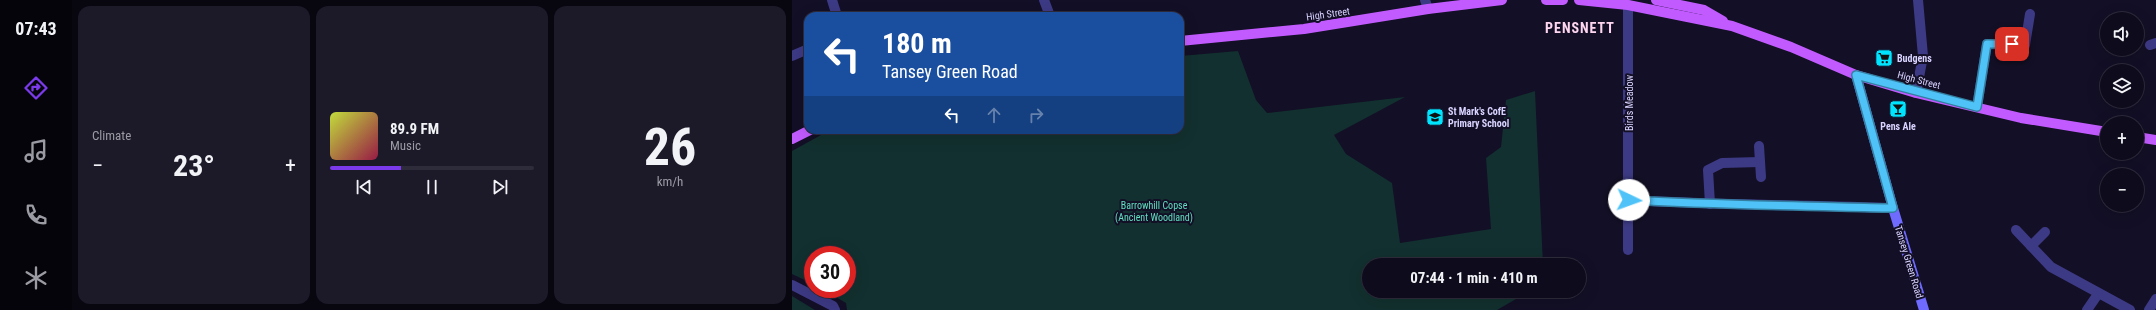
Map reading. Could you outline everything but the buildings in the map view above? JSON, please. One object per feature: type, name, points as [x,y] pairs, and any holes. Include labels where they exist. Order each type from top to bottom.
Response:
[{"type":"main road","name":"High Street","points":[[1184,42],[1304,29],[1427,5],[1502,0]]},
{"type":"main road","points":[[1546,0],[1563,0]]},
{"type":"main road","name":"High Street","points":[[1579,0],[1628,5],[1732,26],[1791,47],[1856,75],[1916,93],[2021,118],[2100,131]]},
{"type":"main road","name":"High Street","points":[[1656,0],[1704,10],[1732,26]]},
{"type":"main road","points":[[792,139],[804,133]]},
{"type":"main road","points":[[2144,138],[2156,140]]},
{"type":"street","points":[[832,0],[836,12]]},
{"type":"street","points":[[1044,0],[1048,12]]},
{"type":"street","points":[[1916,93],[1923,56],[1918,0]]},
{"type":"street","name":"Birds Meadow","points":[[1628,5],[1628,250]]},
{"type":"street","points":[[1977,107],[1987,44],[2025,45],[2030,14]]},
{"type":"street","points":[[792,56],[804,51]]},
{"type":"street","name":"Tansey Green Road","points":[[1856,75],[1893,208],[1924,310]]},
{"type":"street","points":[[1759,146],[1761,176]]},
{"type":"street","points":[[1710,204],[1708,170],[1722,163],[1760,162]]},
{"type":"street","points":[[1629,200],[1710,204],[1893,208]]},
{"type":"street","points":[[2016,230],[2051,267],[2098,294],[2130,310]]},
{"type":"street","points":[[2031,246],[2045,232]]},
{"type":"street","points":[[792,285],[833,306],[835,310]]},
{"type":"street","points":[[2087,310],[2098,294]]},
{"type":"street","points":[[2149,310],[2156,299]]},
{"type":"green space","name":"Barrowhill Copse (Ancient Woodland)","points":[[1238,51],[1256,100],[1267,113],[1405,97],[1334,135],[1346,154],[1392,183],[1400,243],[1491,229],[1486,158],[1501,147],[1506,100],[1535,91],[1543,258],[1362,258],[1362,298],[1518,298],[1497,310],[847,310],[846,303],[837,298],[856,298],[856,246],[804,246],[804,280],[792,274],[792,151],[823,134],[1184,134],[1184,56]]},
{"type":"green space","points":[[792,296],[815,310],[792,310]]},
{"type":"place","name":"Budgens","points":[[1884,58]]},
{"type":"place","name":"Pens Ale","points":[[1898,109]]},
{"type":"place","name":"St Mark's CofE Primary School","points":[[1435,117]]},
{"type":"district","name":"PENSNETT","points":[[1580,28]]},
{"type":"route","points":[[1629,200],[1710,204],[1893,208],[1856,75],[1916,93],[1977,107],[1987,44],[2012,44]]}]
